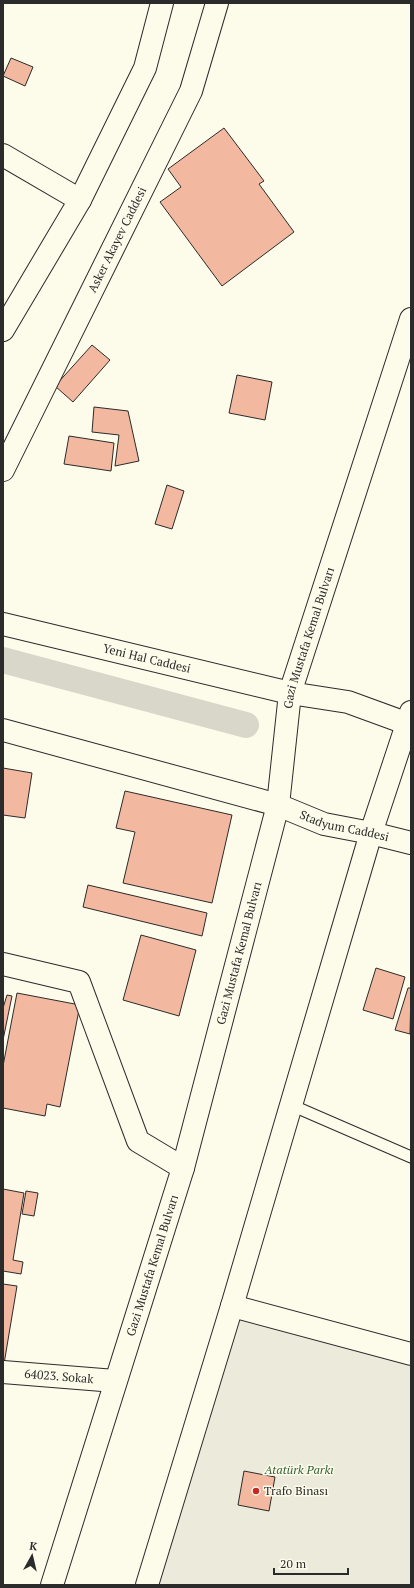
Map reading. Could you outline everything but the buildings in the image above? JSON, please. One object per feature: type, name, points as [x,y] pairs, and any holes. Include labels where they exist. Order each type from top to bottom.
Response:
[{"type":"main road","points":[[3,330],[80,200],[145,68],[162,3]]},
{"type":"main road","name":"Asker Akayev Caddesi","points":[[3,470],[191,91],[217,3]]},
{"type":"main road","points":[[3,155],[80,200]]},
{"type":"main road","name":"Gazi Mustafa Kemal Bulvarı","points":[[52,1585],[183,1168],[278,805],[290,694],[411,319]]},
{"type":"main road","name":"Yeni Hal Caddesi","points":[[3,624],[290,694]]},
{"type":"main road","points":[[147,1585],[232,1306],[371,833],[410,721],[348,702],[290,694]]},
{"type":"main road","points":[[3,730],[278,805]]},
{"type":"main road","name":"Stadyum Caddesi","points":[[278,805],[324,824],[371,833],[411,843]]},
{"type":"main road","points":[[3,964],[79,982],[138,1141],[183,1168]]},
{"type":"main road","points":[[232,1306],[411,1354]]},
{"type":"main road","name":"64023. Sokak","points":[[3,1372],[115,1381]]},
{"type":"lane","points":[[291,1104],[411,1157]]},
{"type":"green space","name":"Atatürk Parkı","points":[[232,1306],[411,1359],[411,1585],[147,1585]]},
{"type":"waterway","points":[[3,660],[246,725]]},
{"type":"place","name":"Trafo Binası","points":[[256,1491]]}]
